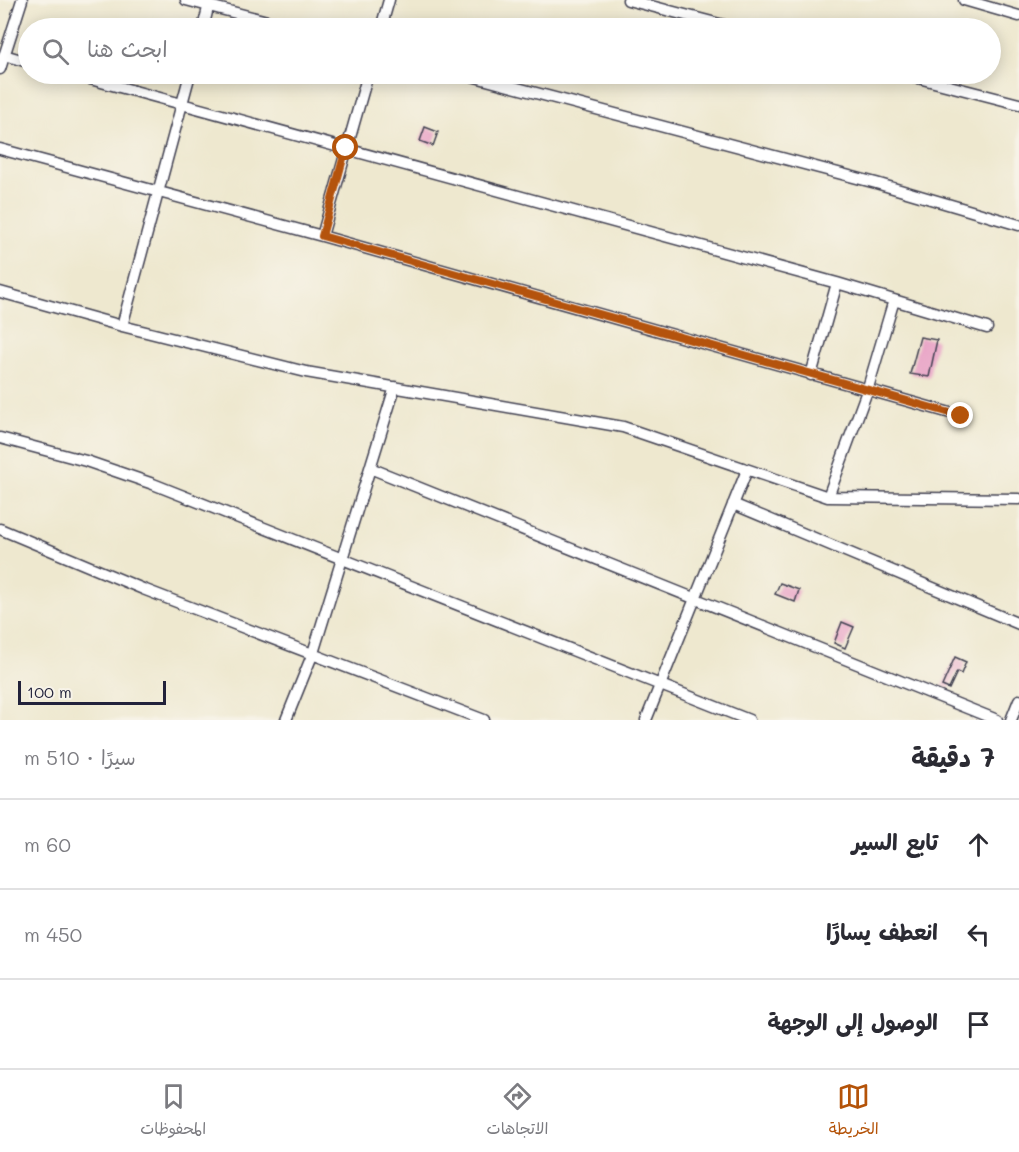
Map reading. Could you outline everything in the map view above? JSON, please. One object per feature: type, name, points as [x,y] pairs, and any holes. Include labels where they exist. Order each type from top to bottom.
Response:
[{"type":"street","points":[[0,69],[22,0]]},
{"type":"street","points":[[186,0],[210,3],[260,18]]},
{"type":"street","points":[[384,18],[389,0]]},
{"type":"street","points":[[628,0],[697,18]]},
{"type":"street","points":[[964,0],[1019,16]]},
{"type":"street","points":[[206,18],[210,3]]},
{"type":"street","points":[[4,55],[18,59]]},
{"type":"street","points":[[109,84],[837,283],[987,328]]},
{"type":"street","points":[[122,326],[187,84]]},
{"type":"street","points":[[322,236],[365,84]]},
{"type":"street","points":[[502,84],[876,183],[1019,225]]},
{"type":"street","points":[[942,84],[1019,104]]},
{"type":"street","points":[[0,149],[322,236],[961,416]]},
{"type":"street","points":[[811,375],[837,283]]},
{"type":"street","points":[[0,292],[122,326],[306,372],[623,427],[828,497],[1019,499]]},
{"type":"street","points":[[828,497],[867,390],[894,300]]},
{"type":"street","points":[[286,720],[313,653],[395,387]]},
{"type":"street","points":[[0,438],[130,476],[749,720]]},
{"type":"street","points":[[370,468],[997,720]]},
{"type":"street","points":[[646,720],[747,470]]},
{"type":"street","points":[[733,504],[1019,624]]},
{"type":"street","points":[[0,530],[143,589],[484,720]]},
{"type":"street","points":[[1011,720],[1019,700]]},
{"type":"building","points":[[425,127],[438,132],[433,146],[420,141]]},
{"type":"building","points":[[920,337],[937,340],[929,377],[910,374]]},
{"type":"building","points":[[780,583],[799,590],[795,602],[775,594]]},
{"type":"building","points":[[842,622],[854,627],[845,648],[834,643]]},
{"type":"building","points":[[955,657],[966,662],[961,674],[957,672],[949,689],[942,686]]},
{"type":"route","points":[[346,148],[322,236],[961,416]]}]
